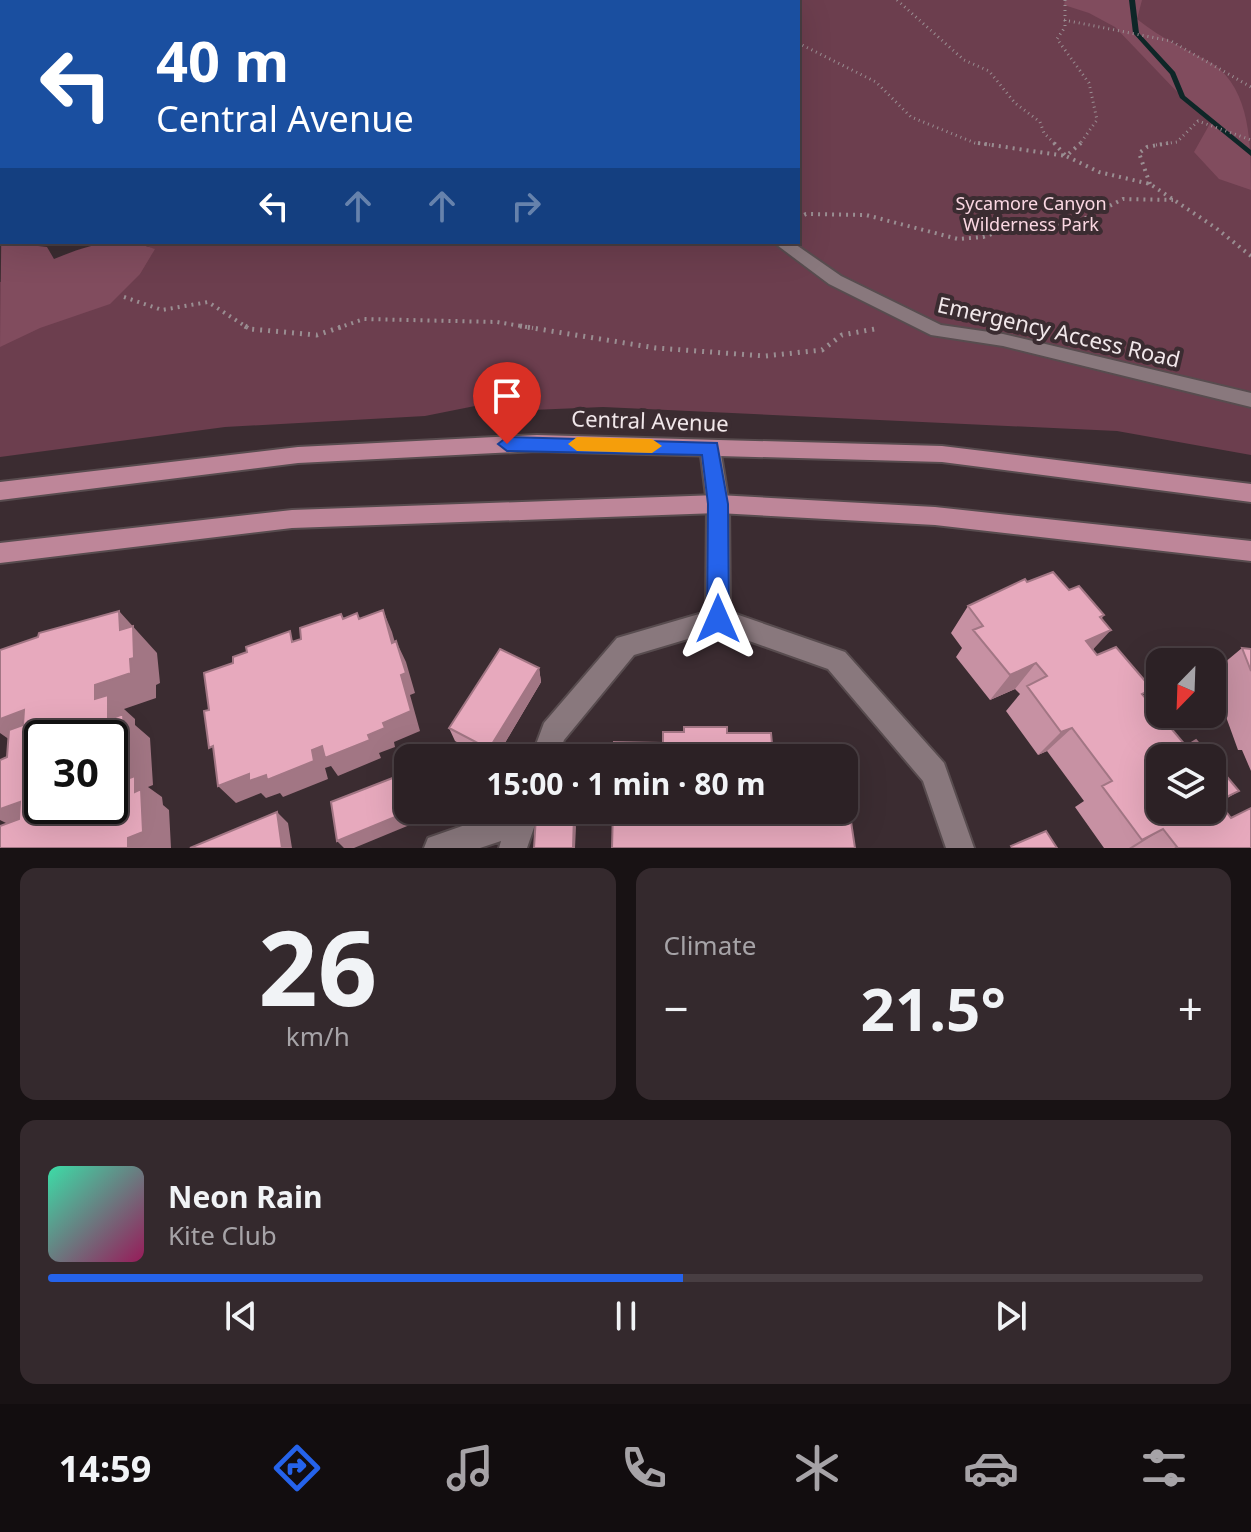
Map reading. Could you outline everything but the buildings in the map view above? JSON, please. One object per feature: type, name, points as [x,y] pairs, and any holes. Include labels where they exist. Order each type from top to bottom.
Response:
[{"type":"main road","name":"Central Avenue","points":[[0,491],[298,455],[537,443],[942,454],[1251,493]]},
{"type":"main road","points":[[0,553],[292,519],[718,504],[935,516],[1251,551]]},
{"type":"street","name":"Emergency Access Road","points":[[784,244],[835,280],[937,331],[1003,340],[1251,400]]},
{"type":"street","points":[[710,448],[718,504],[718,619]]},
{"type":"street","points":[[549,744],[553,732],[626,646],[718,619],[836,660],[934,773],[960,848]]},
{"type":"street","points":[[438,848],[501,824]]},
{"type":"street","points":[[513,848],[522,824]]},
{"type":"path","points":[[897,0],[964,60],[989,71],[1015,103],[1040,122],[1044,133],[1066,156]]},
{"type":"path","points":[[1065,0],[1065,27],[1057,39],[1086,72],[1094,92],[1097,120],[1081,144],[1066,156]]},
{"type":"path","points":[[1064,20],[1171,41],[1251,87]]},
{"type":"path","points":[[800,44],[876,82],[911,117],[975,143],[1066,156],[1099,172],[1150,184],[1216,228],[1251,256]]},
{"type":"path","points":[[1150,184],[1139,153],[1147,147],[1177,142],[1198,121],[1251,140]]},
{"type":"path","points":[[800,217],[834,213],[866,215],[958,239],[983,237],[1009,228],[1076,223],[1123,199],[1174,200]]},
{"type":"path","points":[[124,297],[162,310],[208,302],[250,329],[317,335],[364,319],[497,322],[656,348],[765,356],[822,350],[842,335],[894,326],[888,308]]},
{"type":"green space","name":"Sycamore Canyon Wilderness Park","points":[[800,0],[1251,0],[1251,455],[1117,431],[603,407],[532,410],[475,406],[425,416],[225,427],[0,457],[0,282],[154,249],[142,244],[800,244]]},
{"type":"shaded area","points":[[1065,0],[1142,0],[1137,19],[1226,75],[1235,88],[1246,120],[1251,190],[1219,179],[1194,152],[1212,120],[1182,97],[1115,27],[1089,13],[1064,5]]},
{"type":"shaded area","points":[[1,244],[47,247],[54,259],[103,244],[134,244],[155,249],[140,274],[110,304],[40,328],[0,347]]},
{"type":"waterway","points":[[1132,0],[1136,33],[1173,73],[1182,97],[1251,154]]},
{"type":"slow traffic","points":[[577,444],[652,446]]},
{"type":"route","points":[[507,444],[710,448],[718,504],[718,619]]}]
